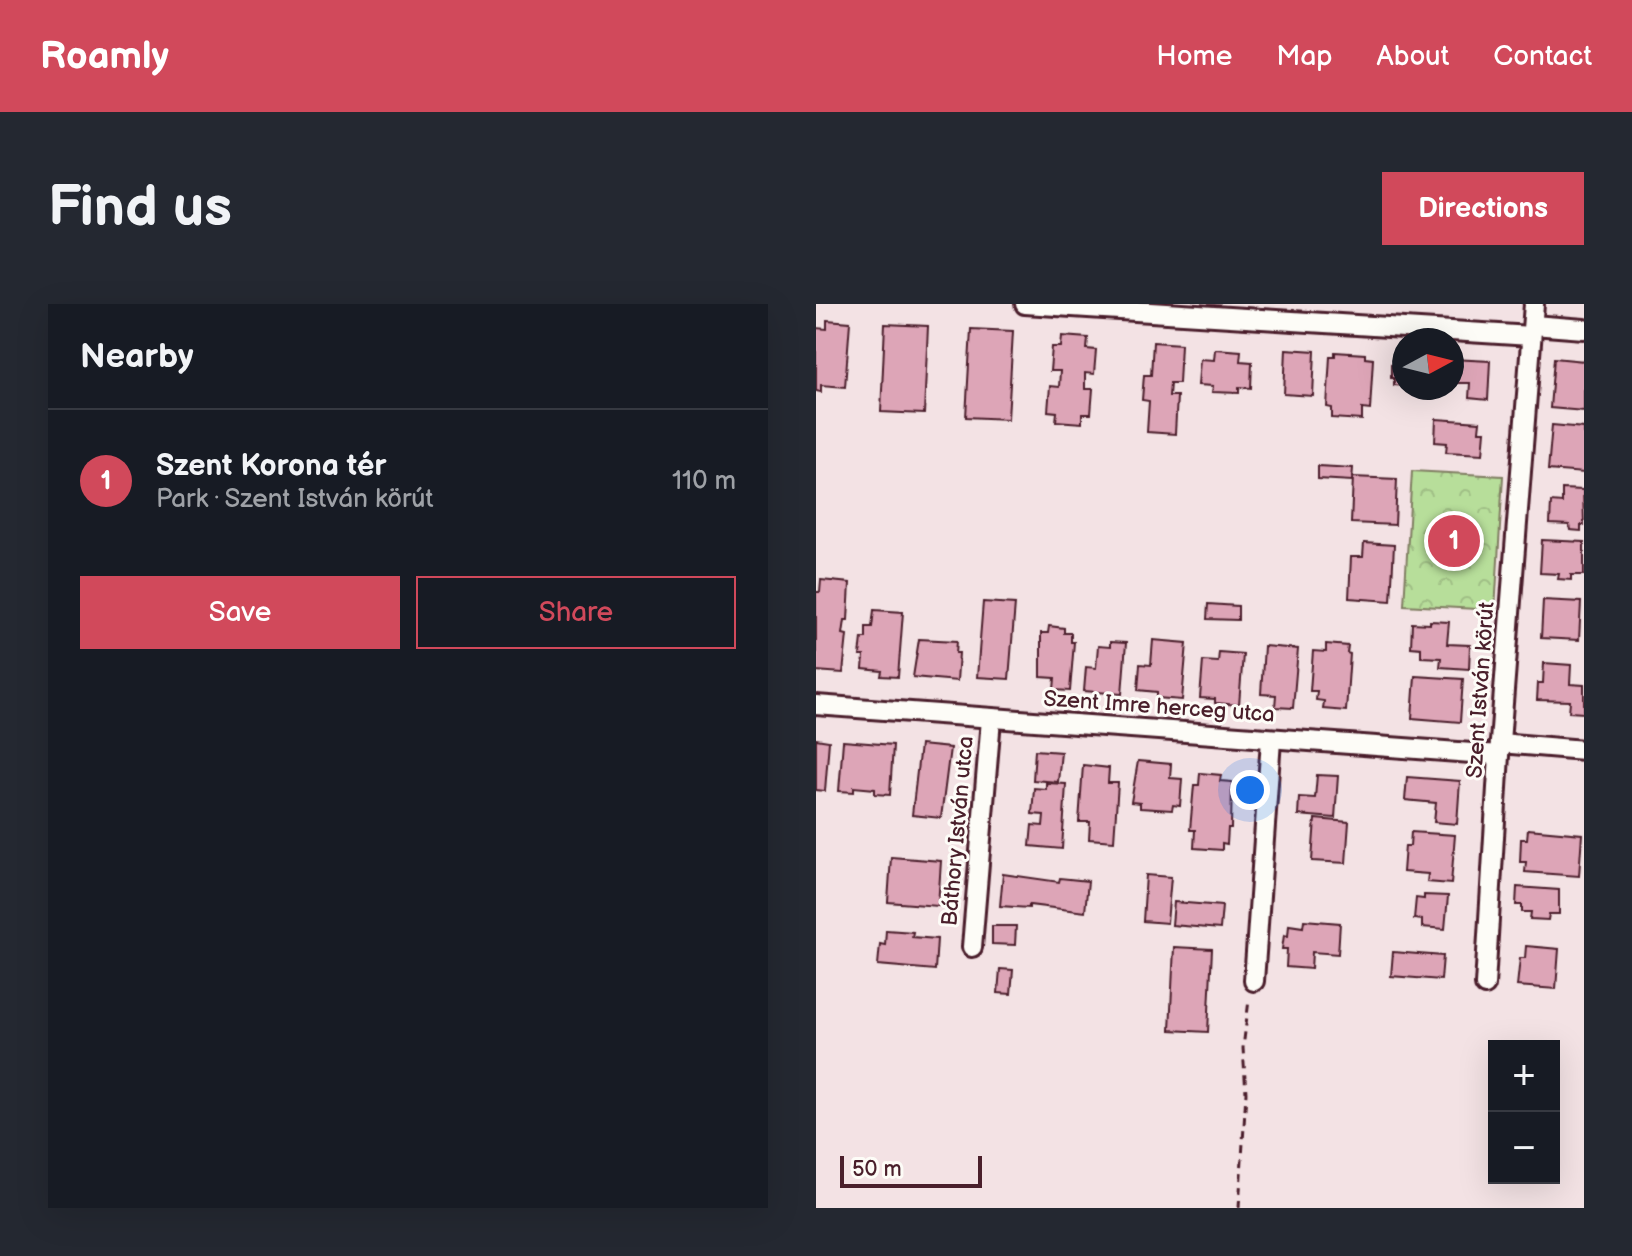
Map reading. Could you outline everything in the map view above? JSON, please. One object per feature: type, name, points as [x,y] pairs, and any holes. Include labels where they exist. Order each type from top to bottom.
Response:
[{"type":"street","points":[[1025,304],[1532,331],[1584,329]]},
{"type":"street","name":"Szent István körút","points":[[1485,985],[1534,304]]},
{"type":"street","name":"Szent Imre herceg utca","points":[[816,705],[1271,740],[1584,750]]},
{"type":"street","name":"Báthory István utca","points":[[972,947],[991,719]]},
{"type":"street","points":[[1254,981],[1271,740]]},
{"type":"path","points":[[1239,1208],[1246,1093],[1243,1048],[1254,981]]},
{"type":"green space","points":[[1412,471],[1503,476],[1495,610],[1404,605]]},
{"type":"building","points":[[827,320],[850,322],[845,387],[821,385],[821,392],[816,391],[816,328],[827,329]]},
{"type":"building","points":[[885,324],[928,326],[924,414],[881,412]]},
{"type":"building","points":[[971,329],[1013,331],[1008,419],[966,417]]},
{"type":"building","points":[[1062,336],[1088,338],[1087,349],[1096,350],[1094,374],[1085,373],[1085,389],[1093,389],[1091,414],[1082,414],[1082,423],[1056,421],[1057,412],[1048,411],[1050,386],[1059,387],[1060,371],[1050,371],[1052,347],[1061,347]]},
{"type":"building","points":[[1153,342],[1181,344],[1179,383],[1170,383],[1169,396],[1177,396],[1175,434],[1147,432],[1149,401],[1142,400],[1144,375],[1151,375]]},
{"type":"building","points":[[1215,349],[1241,351],[1240,361],[1252,362],[1251,388],[1239,387],[1239,393],[1212,392],[1213,386],[1198,385],[1200,359],[1214,360]]},
{"type":"building","points":[[1286,349],[1315,351],[1313,396],[1284,394]]},
{"type":"building","points":[[1335,352],[1365,354],[1365,358],[1373,359],[1370,410],[1362,409],[1362,420],[1332,418],[1332,408],[1327,407],[1330,356],[1335,356]]},
{"type":"building","points":[[1554,358],[1584,361],[1584,411],[1550,408]]},
{"type":"building","points":[[1464,360],[1490,361],[1488,400],[1469,398],[1470,383],[1464,383]]},
{"type":"building","points":[[1436,419],[1480,422],[1479,431],[1485,431],[1483,454],[1446,452],[1447,443],[1435,442]]},
{"type":"building","points":[[1552,425],[1584,428],[1584,473],[1548,470]]},
{"type":"building","points":[[1318,466],[1353,468],[1352,481],[1318,479]]},
{"type":"building","points":[[1353,477],[1397,479],[1395,525],[1351,523]]},
{"type":"building","points":[[1562,489],[1583,490],[1584,525],[1581,525],[1581,531],[1570,530],[1569,525],[1550,524],[1551,502],[1562,503]]},
{"type":"building","points":[[1542,540],[1584,542],[1584,575],[1571,575],[1571,580],[1558,579],[1559,574],[1540,573]]},
{"type":"building","points":[[1364,543],[1394,545],[1391,601],[1349,598],[1351,557],[1363,557]]},
{"type":"building","points":[[821,580],[850,583],[848,620],[845,620],[843,634],[847,635],[843,673],[816,671],[816,592],[820,592]]},
{"type":"building","points":[[1543,600],[1581,602],[1579,640],[1541,638]]},
{"type":"building","points":[[983,602],[1015,604],[1009,679],[977,677]]},
{"type":"building","points":[[1208,604],[1238,606],[1238,620],[1207,619]]},
{"type":"building","points":[[874,610],[903,612],[898,677],[881,676],[882,671],[863,669],[864,656],[860,656],[862,638],[866,638],[866,627],[872,627]]},
{"type":"building","points":[[1430,621],[1449,622],[1447,644],[1470,645],[1469,669],[1440,667],[1441,658],[1421,657],[1421,648],[1411,647],[1412,623],[1430,624]]},
{"type":"building","points":[[1049,626],[1064,628],[1064,633],[1071,633],[1071,642],[1074,642],[1070,691],[1054,690],[1055,678],[1041,677],[1041,633],[1048,633]]},
{"type":"building","points":[[919,639],[957,641],[957,681],[913,677]]},
{"type":"building","points":[[1153,640],[1187,643],[1182,700],[1157,698],[1157,692],[1138,690],[1140,664],[1151,665]]},
{"type":"building","points":[[1110,642],[1126,643],[1122,694],[1084,691],[1086,667],[1096,668],[1098,646],[1110,647]]},
{"type":"building","points":[[1326,644],[1348,646],[1346,711],[1323,709],[1324,701],[1316,700],[1317,691],[1310,691],[1313,651],[1326,652]]},
{"type":"building","points":[[1264,646],[1298,649],[1293,708],[1275,707],[1276,695],[1261,694]]},
{"type":"building","points":[[1219,652],[1243,654],[1239,705],[1200,698],[1203,661],[1218,662]]},
{"type":"building","points":[[1544,663],[1571,665],[1570,684],[1584,685],[1584,713],[1569,712],[1570,701],[1537,700],[1538,683],[1543,683]]},
{"type":"building","points":[[1415,676],[1463,679],[1460,722],[1412,718]]},
{"type":"building","points":[[816,739],[829,741],[825,791],[816,790]]},
{"type":"building","points":[[843,741],[893,745],[890,795],[875,794],[875,789],[854,787],[854,792],[839,791]]},
{"type":"building","points":[[920,745],[950,748],[941,818],[912,815]]},
{"type":"building","points":[[1035,750],[1061,752],[1058,782],[1033,780]]},
{"type":"building","points":[[1138,761],[1171,764],[1170,778],[1182,779],[1180,806],[1173,805],[1172,810],[1140,808],[1140,803],[1131,802]]},
{"type":"building","points":[[1083,765],[1109,768],[1108,783],[1118,783],[1114,841],[1089,839],[1090,822],[1079,822]]},
{"type":"building","points":[[1200,773],[1221,775],[1220,781],[1232,782],[1231,828],[1228,828],[1227,844],[1222,843],[1222,850],[1194,848],[1195,830],[1190,830],[1194,785],[1199,785]]},
{"type":"building","points":[[1317,775],[1338,776],[1335,818],[1298,815],[1299,797],[1315,798]]},
{"type":"building","points":[[1407,777],[1460,781],[1457,824],[1434,822],[1436,803],[1405,800]]},
{"type":"building","points":[[1046,783],[1066,784],[1062,849],[1030,846],[1032,825],[1043,826],[1044,815],[1032,814],[1034,788],[1046,789]]},
{"type":"building","points":[[1315,819],[1349,822],[1346,863],[1312,861]]},
{"type":"building","points":[[1528,829],[1582,834],[1579,876],[1525,872],[1526,862],[1520,862],[1521,839],[1527,839]]},
{"type":"building","points":[[1411,832],[1455,835],[1451,884],[1427,882],[1428,874],[1403,872],[1405,846],[1410,846]]},
{"type":"building","points":[[891,857],[941,861],[938,906],[888,902]]},
{"type":"building","points":[[1003,874],[1059,882],[1060,878],[1088,881],[1085,912],[1029,905],[1029,908],[1000,906]]},
{"type":"building","points":[[1146,875],[1171,877],[1167,923],[1143,921]]},
{"type":"building","points":[[1517,887],[1559,890],[1559,914],[1549,914],[1548,920],[1530,919],[1531,912],[1522,912],[1522,905],[1516,905]]},
{"type":"building","points":[[1424,895],[1448,896],[1445,929],[1422,927],[1422,920],[1414,919],[1416,898],[1424,899]]},
{"type":"building","points":[[1174,902],[1222,906],[1220,929],[1172,925]]},
{"type":"building","points":[[1304,920],[1340,923],[1338,954],[1312,952],[1311,969],[1286,967],[1287,949],[1282,949],[1284,935],[1288,936],[1289,925],[1303,927]]},
{"type":"building","points":[[992,926],[1016,926],[1015,945],[992,944]]},
{"type":"building","points":[[886,930],[913,932],[912,937],[937,939],[935,970],[878,965],[880,944],[885,945]]},
{"type":"building","points":[[1526,946],[1559,949],[1556,989],[1517,986],[1520,958],[1525,958]]},
{"type":"building","points":[[1174,947],[1212,949],[1208,1032],[1170,1030]]},
{"type":"building","points":[[1393,952],[1443,956],[1441,980],[1391,976]]},
{"type":"building","points":[[1000,969],[1013,970],[1011,994],[998,993]]},
{"type":"place","name":"Szent Korona tér","points":[[1454,541]]}]
